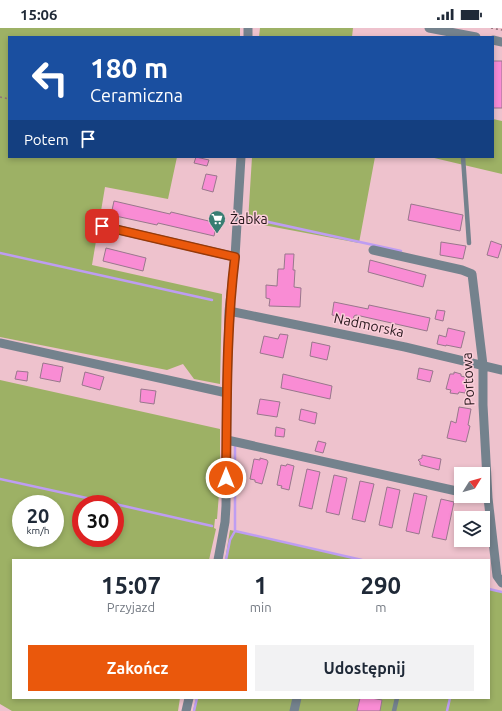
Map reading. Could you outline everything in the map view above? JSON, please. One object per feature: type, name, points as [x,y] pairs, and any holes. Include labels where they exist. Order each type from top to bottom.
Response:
[{"type":"street","points":[[429,28],[454,35],[465,36]]},
{"type":"street","points":[[218,559],[225,522],[226,506],[229,311],[235,257],[239,158]]},
{"type":"street","points":[[102,226],[235,257]]},
{"type":"street","name":"Portowa","points":[[373,250],[462,270],[472,274],[483,365],[484,467]]},
{"type":"street","name":"Nadmorska","points":[[229,311],[405,347],[502,370]]},
{"type":"street","points":[[0,343],[227,393]]},
{"type":"street","points":[[227,440],[454,490]]},
{"type":"street","name":"Portowa","points":[[485,503],[497,576],[502,583]]},
{"type":"street","points":[[186,711],[189,699]]},
{"type":"street","points":[[294,711],[297,699]]},
{"type":"lane","points":[[463,158],[470,243]]},
{"type":"lane","points":[[394,711],[397,699]]},
{"type":"path","points":[[491,28],[502,30]]},
{"type":"green space","points":[[0,28],[240,28],[240,36],[8,36],[8,158],[177,158],[168,199],[105,187],[92,265],[222,294],[220,384],[194,379],[183,364],[167,370],[0,337]]},
{"type":"green space","points":[[260,28],[353,28],[352,36],[259,36]]},
{"type":"green space","points":[[494,119],[502,121],[502,174],[434,158],[494,158]]},
{"type":"green space","points":[[252,158],[375,158],[359,243],[248,222]]},
{"type":"green space","points":[[0,380],[220,429],[220,481],[217,519],[215,519],[214,528],[216,529],[209,559],[12,559],[12,699],[180,699],[178,711],[12,711],[0,704]]},
{"type":"green space","points":[[230,530],[358,559],[225,559]]},
{"type":"green space","points":[[490,589],[502,592],[502,711],[193,711],[196,699],[490,699]]},
{"type":"building","points":[[494,61],[502,61],[502,108],[494,108]]},
{"type":"building","points":[[196,158],[209,160],[207,166],[194,163]]},
{"type":"building","points":[[206,174],[217,176],[213,192],[202,189]]},
{"type":"building","points":[[114,201],[217,223],[214,236],[158,223],[157,225],[111,215]]},
{"type":"building","points":[[411,204],[463,215],[460,231],[408,220]]},
{"type":"building","points":[[491,241],[502,245],[498,258],[487,255]]},
{"type":"building","points":[[441,242],[466,246],[463,259],[440,255]]},
{"type":"building","points":[[106,248],[146,258],[143,271],[103,261]]},
{"type":"building","points":[[285,254],[294,254],[294,287],[301,288],[300,307],[269,306],[270,299],[266,298],[266,285],[277,286],[278,269],[284,269]]},
{"type":"building","points":[[370,260],[426,275],[423,287],[368,272]]},
{"type":"building","points":[[334,302],[368,309],[369,305],[430,318],[427,331],[356,315],[354,316],[353,320],[348,319],[347,321],[337,318],[338,316],[332,315]]},
{"type":"building","points":[[437,310],[445,311],[443,321],[435,319]]},
{"type":"building","points":[[448,328],[465,332],[461,348],[437,344],[439,335],[446,337]]},
{"type":"building","points":[[280,334],[288,335],[283,358],[260,353],[264,336],[278,339]]},
{"type":"building","points":[[312,342],[330,346],[327,360],[310,356]]},
{"type":"building","points":[[43,363],[63,367],[60,382],[40,378]]},
{"type":"building","points":[[419,368],[433,371],[430,382],[417,379]]},
{"type":"building","points":[[17,371],[28,372],[27,381],[15,379]]},
{"type":"building","points":[[85,372],[104,377],[100,390],[82,385]]},
{"type":"building","points":[[454,372],[469,378],[465,393],[450,393],[451,390],[446,389],[450,374],[454,374]]},
{"type":"building","points":[[283,374],[332,386],[330,399],[281,388]]},
{"type":"building","points":[[141,389],[156,391],[154,404],[140,402]]},
{"type":"building","points":[[260,399],[280,402],[277,417],[257,414]]},
{"type":"building","points":[[459,407],[471,409],[468,425],[470,426],[466,442],[447,438],[451,421],[456,423]]},
{"type":"building","points":[[301,409],[317,413],[315,424],[299,420]]},
{"type":"building","points":[[276,427],[285,429],[284,437],[275,436]]},
{"type":"building","points":[[318,441],[326,443],[323,453],[315,451]]},
{"type":"building","points":[[422,455],[441,459],[439,470],[420,465],[418,460],[422,458]]},
{"type":"building","points":[[260,458],[267,460],[268,462],[262,484],[250,479],[254,459],[260,460]]},
{"type":"building","points":[[287,464],[294,466],[289,490],[281,488],[282,486],[277,485],[281,465],[286,466]]},
{"type":"building","points":[[307,469],[320,472],[312,509],[299,506]]},
{"type":"building","points":[[334,475],[347,478],[339,515],[326,512]]},
{"type":"building","points":[[360,481],[374,484],[365,522],[352,519]]},
{"type":"building","points":[[387,487],[400,490],[392,528],[379,525]]},
{"type":"building","points":[[414,493],[427,496],[419,534],[406,531]]},
{"type":"building","points":[[441,499],[454,502],[446,540],[432,537]]},
{"type":"building","points":[[360,699],[382,700],[380,711],[357,711]]},
{"type":"waterway","points":[[250,218],[401,251]]},
{"type":"waterway","points":[[0,253],[212,300]]},
{"type":"waterway","points":[[226,559],[230,540],[235,531],[235,444]]},
{"type":"waterway","points":[[0,479],[73,495]]},
{"type":"waterway","points":[[124,506],[212,526]]},
{"type":"waterway","points":[[235,531],[358,559]]},
{"type":"waterway","points":[[490,589],[502,592]]},
{"type":"waterway","points":[[194,711],[197,699]]},
{"type":"waterway","points":[[447,711],[450,699]]},
{"type":"place","name":"Żabka","points":[[217,234]]},
{"type":"route","points":[[102,226],[235,257],[230,296],[227,358],[226,478]]}]
